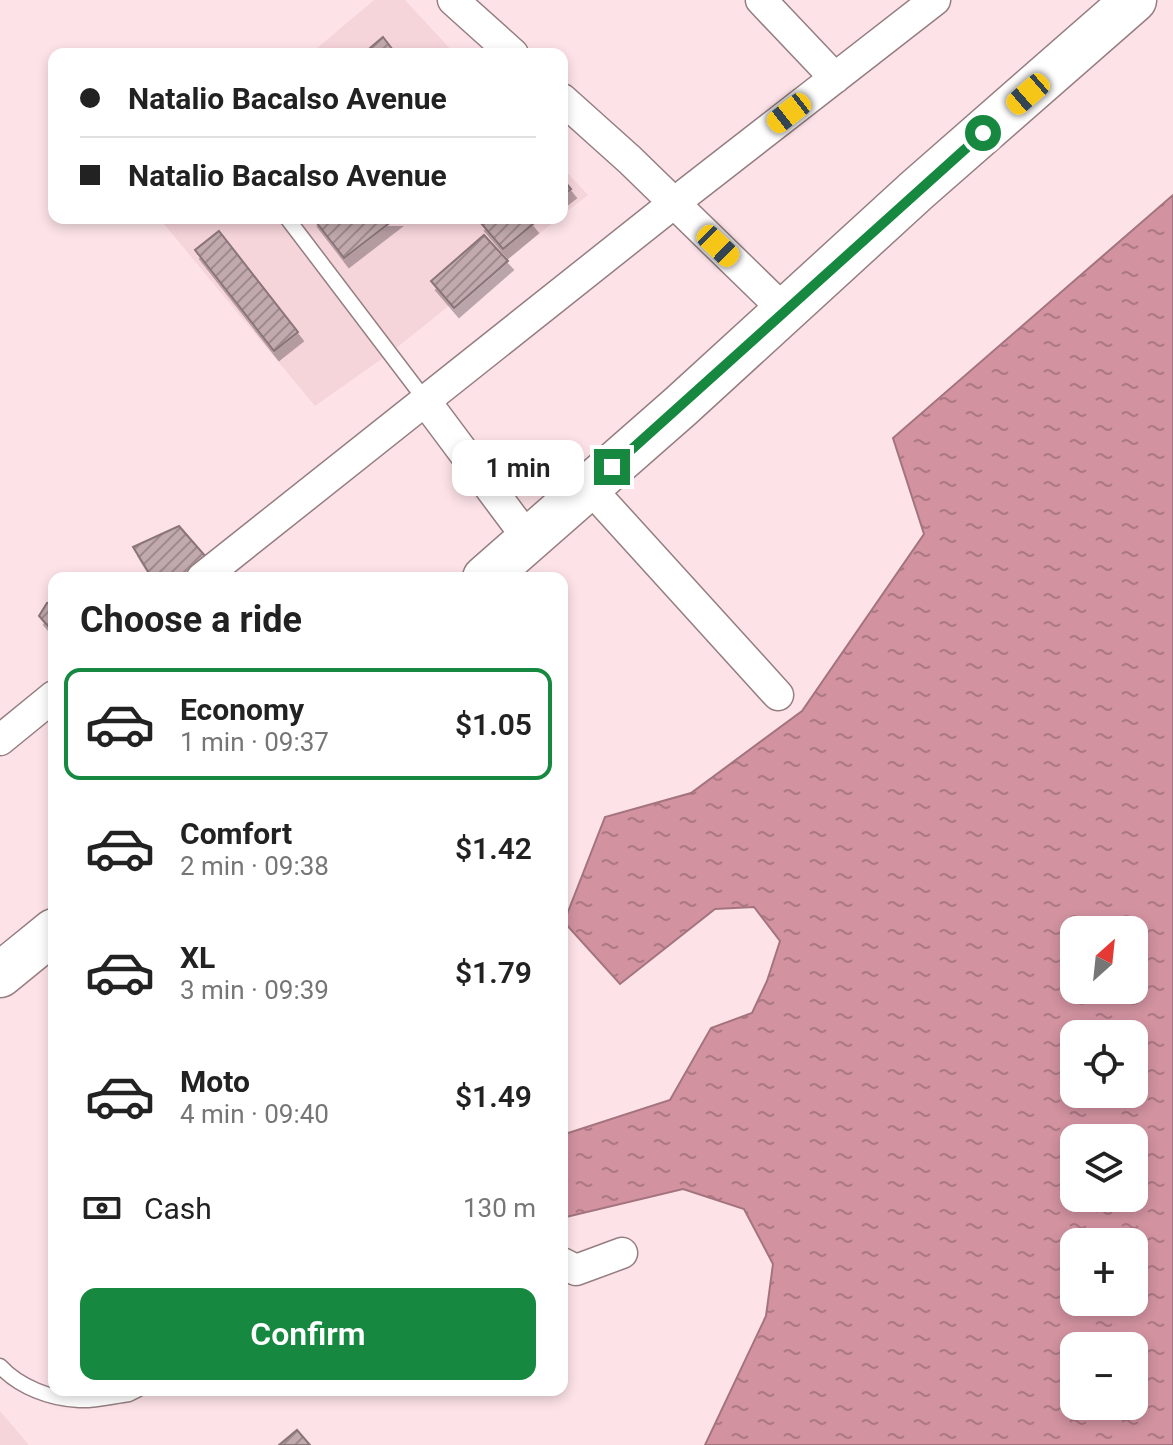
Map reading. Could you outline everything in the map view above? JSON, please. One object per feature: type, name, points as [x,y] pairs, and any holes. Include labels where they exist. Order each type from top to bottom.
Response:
[{"type":"highway","points":[[492,572],[681,406],[1128,2]]},
{"type":"highway","points":[[0,975],[48,936]]},
{"type":"street","points":[[453,0],[506,48]]},
{"type":"street","points":[[761,0],[835,78]]},
{"type":"street","points":[[210,572],[935,0]]},
{"type":"street","points":[[568,105],[784,310]]},
{"type":"street","points":[[426,402],[529,540]]},
{"type":"street","points":[[589,487],[778,695]]},
{"type":"street","points":[[0,740],[48,701]]},
{"type":"street","points":[[568,1266],[576,1270],[622,1253]]},
{"type":"lane","points":[[292,224],[426,402]]},
{"type":"lane","points":[[3,1375],[48,1395]]},
{"type":"lane","points":[[54,1396],[80,1401],[115,1396]]},
{"type":"shaded area","points":[[374,0],[405,0],[449,48],[317,48]]},
{"type":"shaded area","points":[[568,173],[588,195],[568,210]]},
{"type":"shaded area","points":[[164,224],[551,224],[390,353],[315,406]]},
{"type":"shaded area","points":[[0,1411],[29,1445],[0,1445]]},
{"type":"water","points":[[1173,195],[1173,1445],[705,1445],[766,1316],[773,1264],[744,1209],[683,1189],[568,1217],[568,1133],[670,1100],[711,1028],[752,1013],[780,941],[754,907],[715,909],[620,984],[568,926],[568,912],[605,817],[691,793],[802,711],[924,534],[893,438]]},
{"type":"building","points":[[383,37],[391,48],[370,48]]},
{"type":"building","points":[[318,224],[388,224],[344,258]]},
{"type":"building","points":[[482,224],[533,224],[503,249]]},
{"type":"building","points":[[219,231],[298,332],[274,351],[195,250]]},
{"type":"building","points":[[484,235],[508,261],[454,308],[431,281]]},
{"type":"building","points":[[179,526],[207,558],[188,572],[148,572],[133,547]]},
{"type":"building","points":[[48,603],[48,626],[39,616]]},
{"type":"building","points":[[297,1430],[310,1445],[279,1445]]},
{"type":"route","points":[[612,467],[766,325],[983,133]]}]
